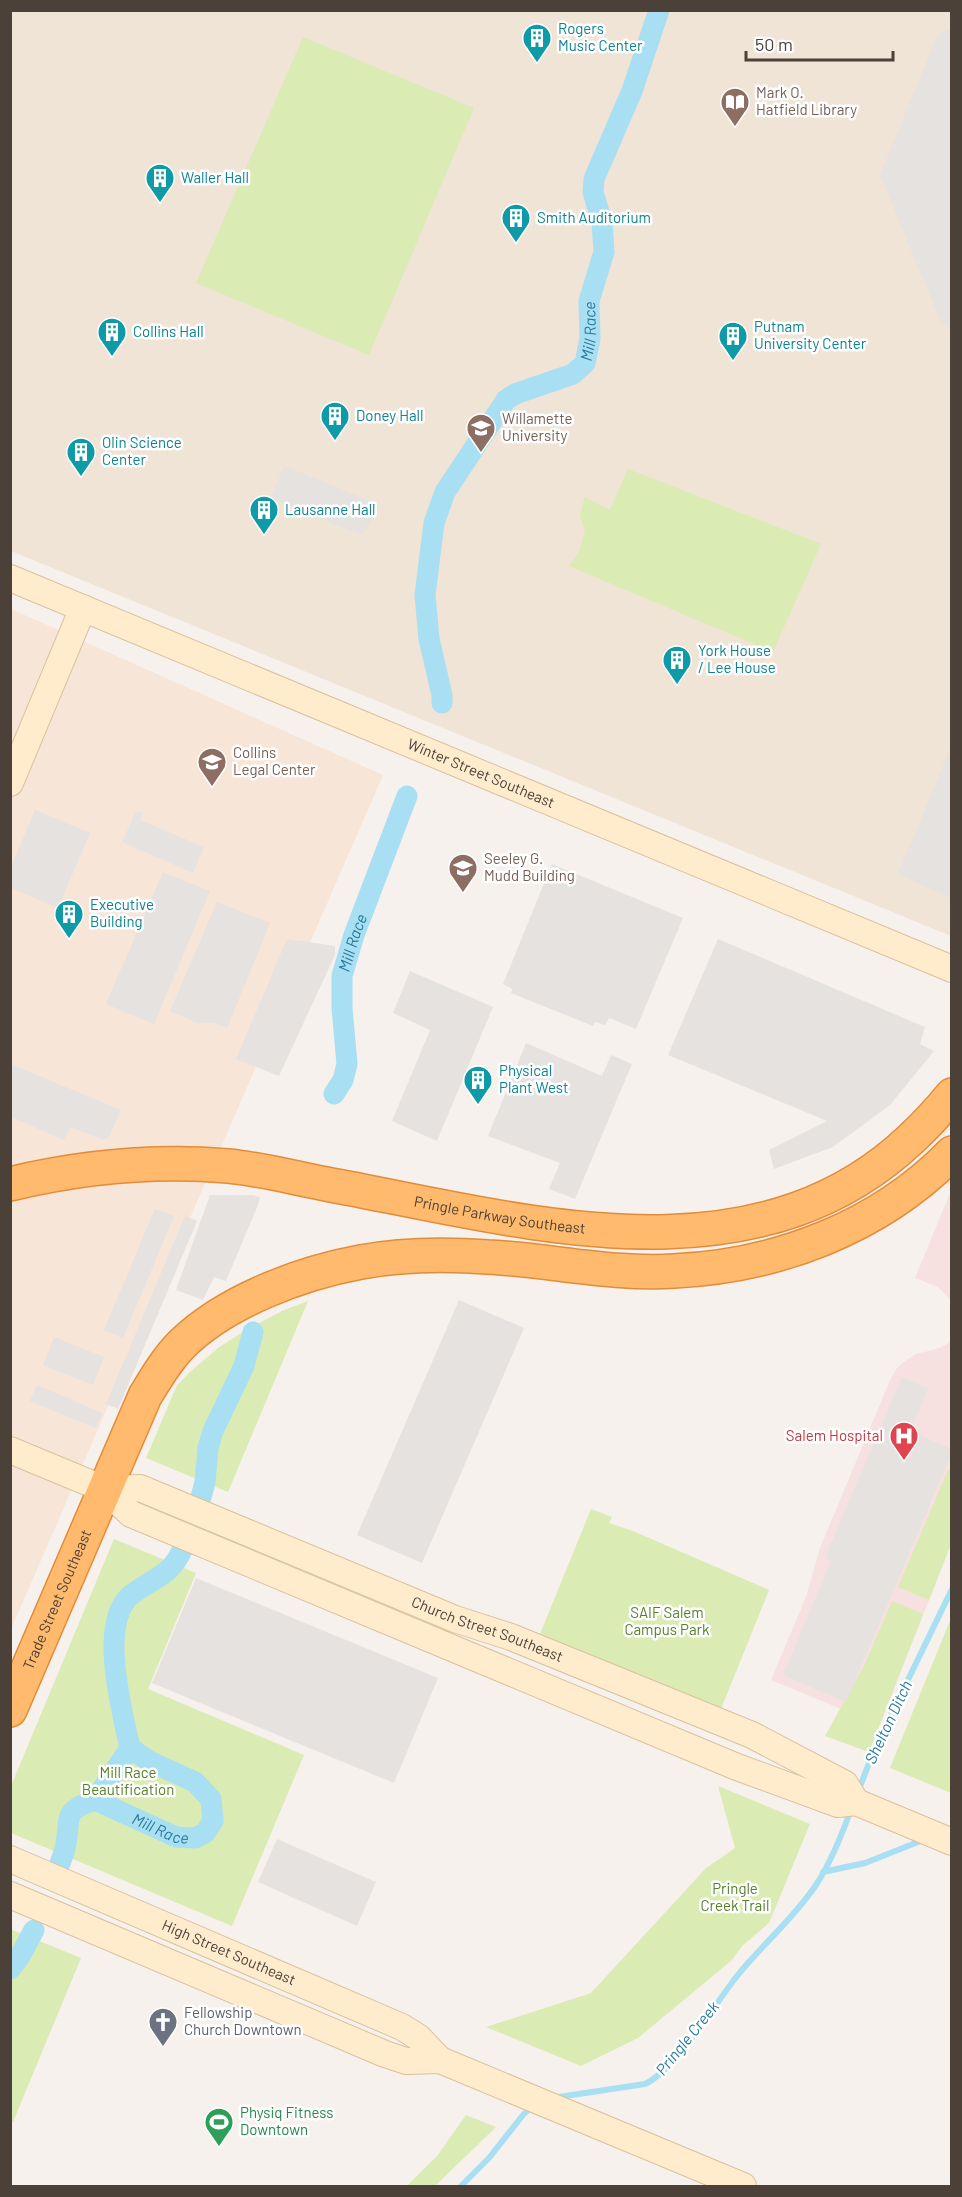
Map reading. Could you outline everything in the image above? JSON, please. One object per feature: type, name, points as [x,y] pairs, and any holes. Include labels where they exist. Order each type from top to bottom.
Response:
[{"type":"highway","name":"Pringle Parkway Southeast","points":[[10,1184],[54,1174],[127,1165],[229,1166],[545,1224],[628,1232],[710,1229],[771,1218],[831,1195],[864,1177],[894,1154],[939,1112],[951,1095]]},
{"type":"highway","points":[[104,1489],[145,1396],[182,1344],[238,1305],[292,1281],[362,1262],[420,1256],[490,1257],[674,1272],[745,1263],[812,1244],[866,1219],[928,1178],[951,1154]]},
{"type":"highway","name":"Trade Street Southeast","points":[[10,1710],[104,1489]]},
{"type":"street","name":"Winter Street Southeast","points":[[10,578],[951,969]]},
{"type":"street","points":[[10,783],[83,608]]},
{"type":"street","name":"Church Street Southeast","points":[[10,1450],[104,1489],[131,1514],[729,1764],[818,1784],[845,1784],[856,1802],[951,1842]]},
{"type":"street","name":"Church Street Southeast","points":[[104,1489],[140,1488],[455,1620],[511,1636],[752,1735],[818,1784]]},
{"type":"street","name":"High Street Southeast","points":[[10,1859],[402,2027],[418,2037],[440,2060]]},
{"type":"street","name":"High Street Southeast","points":[[10,1895],[385,2054],[406,2061],[440,2060],[743,2187]]},
{"type":"shaded area","name":"Willamette University","points":[[10,11],[951,11],[951,936],[11,551]]},
{"type":"shaded area","points":[[951,28],[951,327],[941,322],[880,175],[938,34]]},
{"type":"shaded area","points":[[284,466],[378,504],[370,523],[361,535],[271,498]]},
{"type":"shaded area","points":[[11,609],[383,775],[11,1629]]},
{"type":"shaded area","points":[[951,747],[952,898],[898,874]]},
{"type":"shaded area","points":[[35,810],[90,833],[58,908],[11,888],[11,867]]},
{"type":"shaded area","points":[[136,811],[143,813],[140,820],[204,847],[193,873],[122,842]]},
{"type":"shaded area","points":[[552,864],[683,918],[636,1029],[609,1018],[605,1025],[595,1022],[593,1026],[511,993],[512,989],[503,984]]},
{"type":"shaded area","points":[[163,872],[210,891],[154,1024],[106,1004]]},
{"type":"shaded area","points":[[217,902],[270,923],[227,1028],[215,1023],[197,1023],[170,1011]]},
{"type":"shaded area","points":[[287,939],[335,946],[335,955],[279,1076],[236,1059]]},
{"type":"shaded area","points":[[718,939],[925,1027],[920,1044],[934,1051],[890,1105],[833,1147],[774,1169],[769,1150],[827,1121],[668,1055]]},
{"type":"shaded area","points":[[410,971],[493,1007],[437,1141],[392,1121],[430,1030],[393,1013]]},
{"type":"shaded area","points":[[526,1043],[602,1076],[611,1055],[632,1064],[575,1199],[549,1189],[560,1163],[488,1136]]},
{"type":"shaded area","points":[[10,1064],[121,1110],[108,1139],[101,1139],[70,1127],[64,1140],[11,1117]]},
{"type":"shaded area","points":[[951,1191],[952,1300],[938,1287],[915,1278]]},
{"type":"shaded area","points":[[210,1195],[260,1197],[226,1281],[214,1277],[203,1300],[176,1290]]},
{"type":"shaded area","points":[[155,1209],[174,1216],[123,1338],[104,1330]]},
{"type":"shaded area","points":[[185,1216],[197,1221],[118,1409],[106,1404]]},
{"type":"shaded area","points":[[459,1300],[524,1328],[422,1563],[357,1535]]},
{"type":"shaded area","points":[[54,1337],[104,1357],[93,1385],[43,1365]]},
{"type":"shaded area","name":"Salem Hospital","points":[[951,1338],[951,1544],[880,1725],[771,1680],[806,1597],[820,1548],[891,1378],[905,1361],[916,1354],[937,1349],[949,1343]]},
{"type":"shaded area","points":[[902,1377],[928,1388],[910,1431],[951,1449],[951,1455],[846,1702],[783,1675],[831,1561],[825,1558]]},
{"type":"shaded area","points":[[37,1385],[102,1413],[96,1428],[30,1401]]},
{"type":"shaded area","points":[[196,1578],[438,1678],[394,1783],[152,1683]]},
{"type":"shaded area","points":[[277,1839],[376,1882],[357,1926],[258,1882]]},
{"type":"green space","points":[[303,37],[474,108],[369,355],[196,283]]},
{"type":"green space","points":[[628,469],[821,544],[773,652],[569,566],[579,552],[585,531],[580,515],[585,497],[610,510]]},
{"type":"green space","points":[[308,1301],[228,1492],[146,1458],[177,1385],[190,1372],[218,1348],[246,1330],[282,1311]]},
{"type":"green space","points":[[951,1468],[951,1544],[929,1600],[898,1587],[948,1470]]},
{"type":"green space","name":"SAIF Salem Campus Park","points":[[591,1509],[612,1517],[609,1523],[633,1531],[769,1590],[721,1709],[538,1639]]},
{"type":"green space","name":"Mill Race Beautification","points":[[114,1539],[196,1573],[148,1689],[304,1755],[232,1926],[11,1833],[11,1786]]},
{"type":"green space","points":[[892,1601],[923,1614],[869,1752],[825,1736],[864,1666]]},
{"type":"green space","points":[[951,1618],[951,1793],[890,1768]]},
{"type":"green space","name":"Pringle Creek Trail","points":[[718,1786],[810,1824],[769,1923],[742,1946],[732,1960],[638,2038],[581,2066],[486,2027],[591,1993],[706,1868],[735,1848]]},
{"type":"green space","points":[[10,1929],[81,1958],[13,2122],[10,2121]]},
{"type":"green space","points":[[466,2115],[496,2127],[435,2186],[407,2186],[437,2156]]},
{"type":"waterway","name":"Mill Race","points":[[442,703],[429,639],[425,595],[434,523],[445,492],[506,400],[515,394],[573,374],[585,363],[590,339],[589,301],[604,252],[602,222],[593,192],[594,179],[632,91],[659,10]]},
{"type":"waterway","name":"Mill Race","points":[[334,1094],[343,1080],[347,1064],[342,1008],[342,976],[354,935],[407,796]]},
{"type":"waterway","name":"Mill Race","points":[[200,1501],[205,1482],[208,1448],[213,1431],[244,1366],[253,1332]]},
{"type":"waterway","name":"Mill Race","points":[[59,1866],[65,1850],[68,1823],[72,1812],[95,1800],[176,1837],[195,1838],[205,1833],[213,1821],[211,1799],[195,1782],[149,1761],[130,1748],[115,1668],[116,1625],[121,1608],[131,1595],[172,1566],[182,1550]]},
{"type":"waterway","name":"Shelton Ditch","points":[[858,1792],[874,1750],[952,1589]]},
{"type":"waterway","name":"Mill Race","points":[[95,1800],[130,1748]]},
{"type":"waterway","name":"Pringle Creek","points":[[552,2098],[645,2084],[669,2065],[737,1976],[816,1885],[831,1858],[851,1810]]},
{"type":"waterway","name":"Pringle Creek","points":[[823,1872],[865,1863],[923,1840]]},
{"type":"waterway","name":"Mill Race","points":[[10,1969],[34,1930]]},
{"type":"waterway","name":"Pringle Creek","points":[[461,2186],[489,2158],[532,2106]]},
{"type":"place","name":"Rogers Music Center","points":[[537,64]]},
{"type":"place","name":"Mark O. Hatfield Library","points":[[735,128]]},
{"type":"place","name":"Waller Hall","points":[[160,204]]},
{"type":"place","name":"Smith Auditorium","points":[[516,244]]},
{"type":"place","name":"Collins Hall","points":[[112,358]]},
{"type":"place","name":"Putnam University Center","points":[[733,362]]},
{"type":"place","name":"Doney Hall","points":[[335,442]]},
{"type":"place","name":"Willamette University","points":[[481,454]]},
{"type":"place","name":"Olin Science Center","points":[[81,478]]},
{"type":"place","name":"Lausanne Hall","points":[[264,536]]},
{"type":"place","name":"York House / Lee House","points":[[677,686]]},
{"type":"place","name":"Collins Legal Center","points":[[212,788]]},
{"type":"place","name":"Seeley G. Mudd Building","points":[[463,894]]},
{"type":"place","name":"Executive Building","points":[[69,940]]},
{"type":"place","name":"Physical Plant West","points":[[478,1106]]},
{"type":"place","name":"Salem Hospital","points":[[904,1462]]},
{"type":"place","name":"Fellowship Church Downtown","points":[[163,2048]]},
{"type":"place","name":"Physiq Fitness Downtown","points":[[219,2148]]}]
